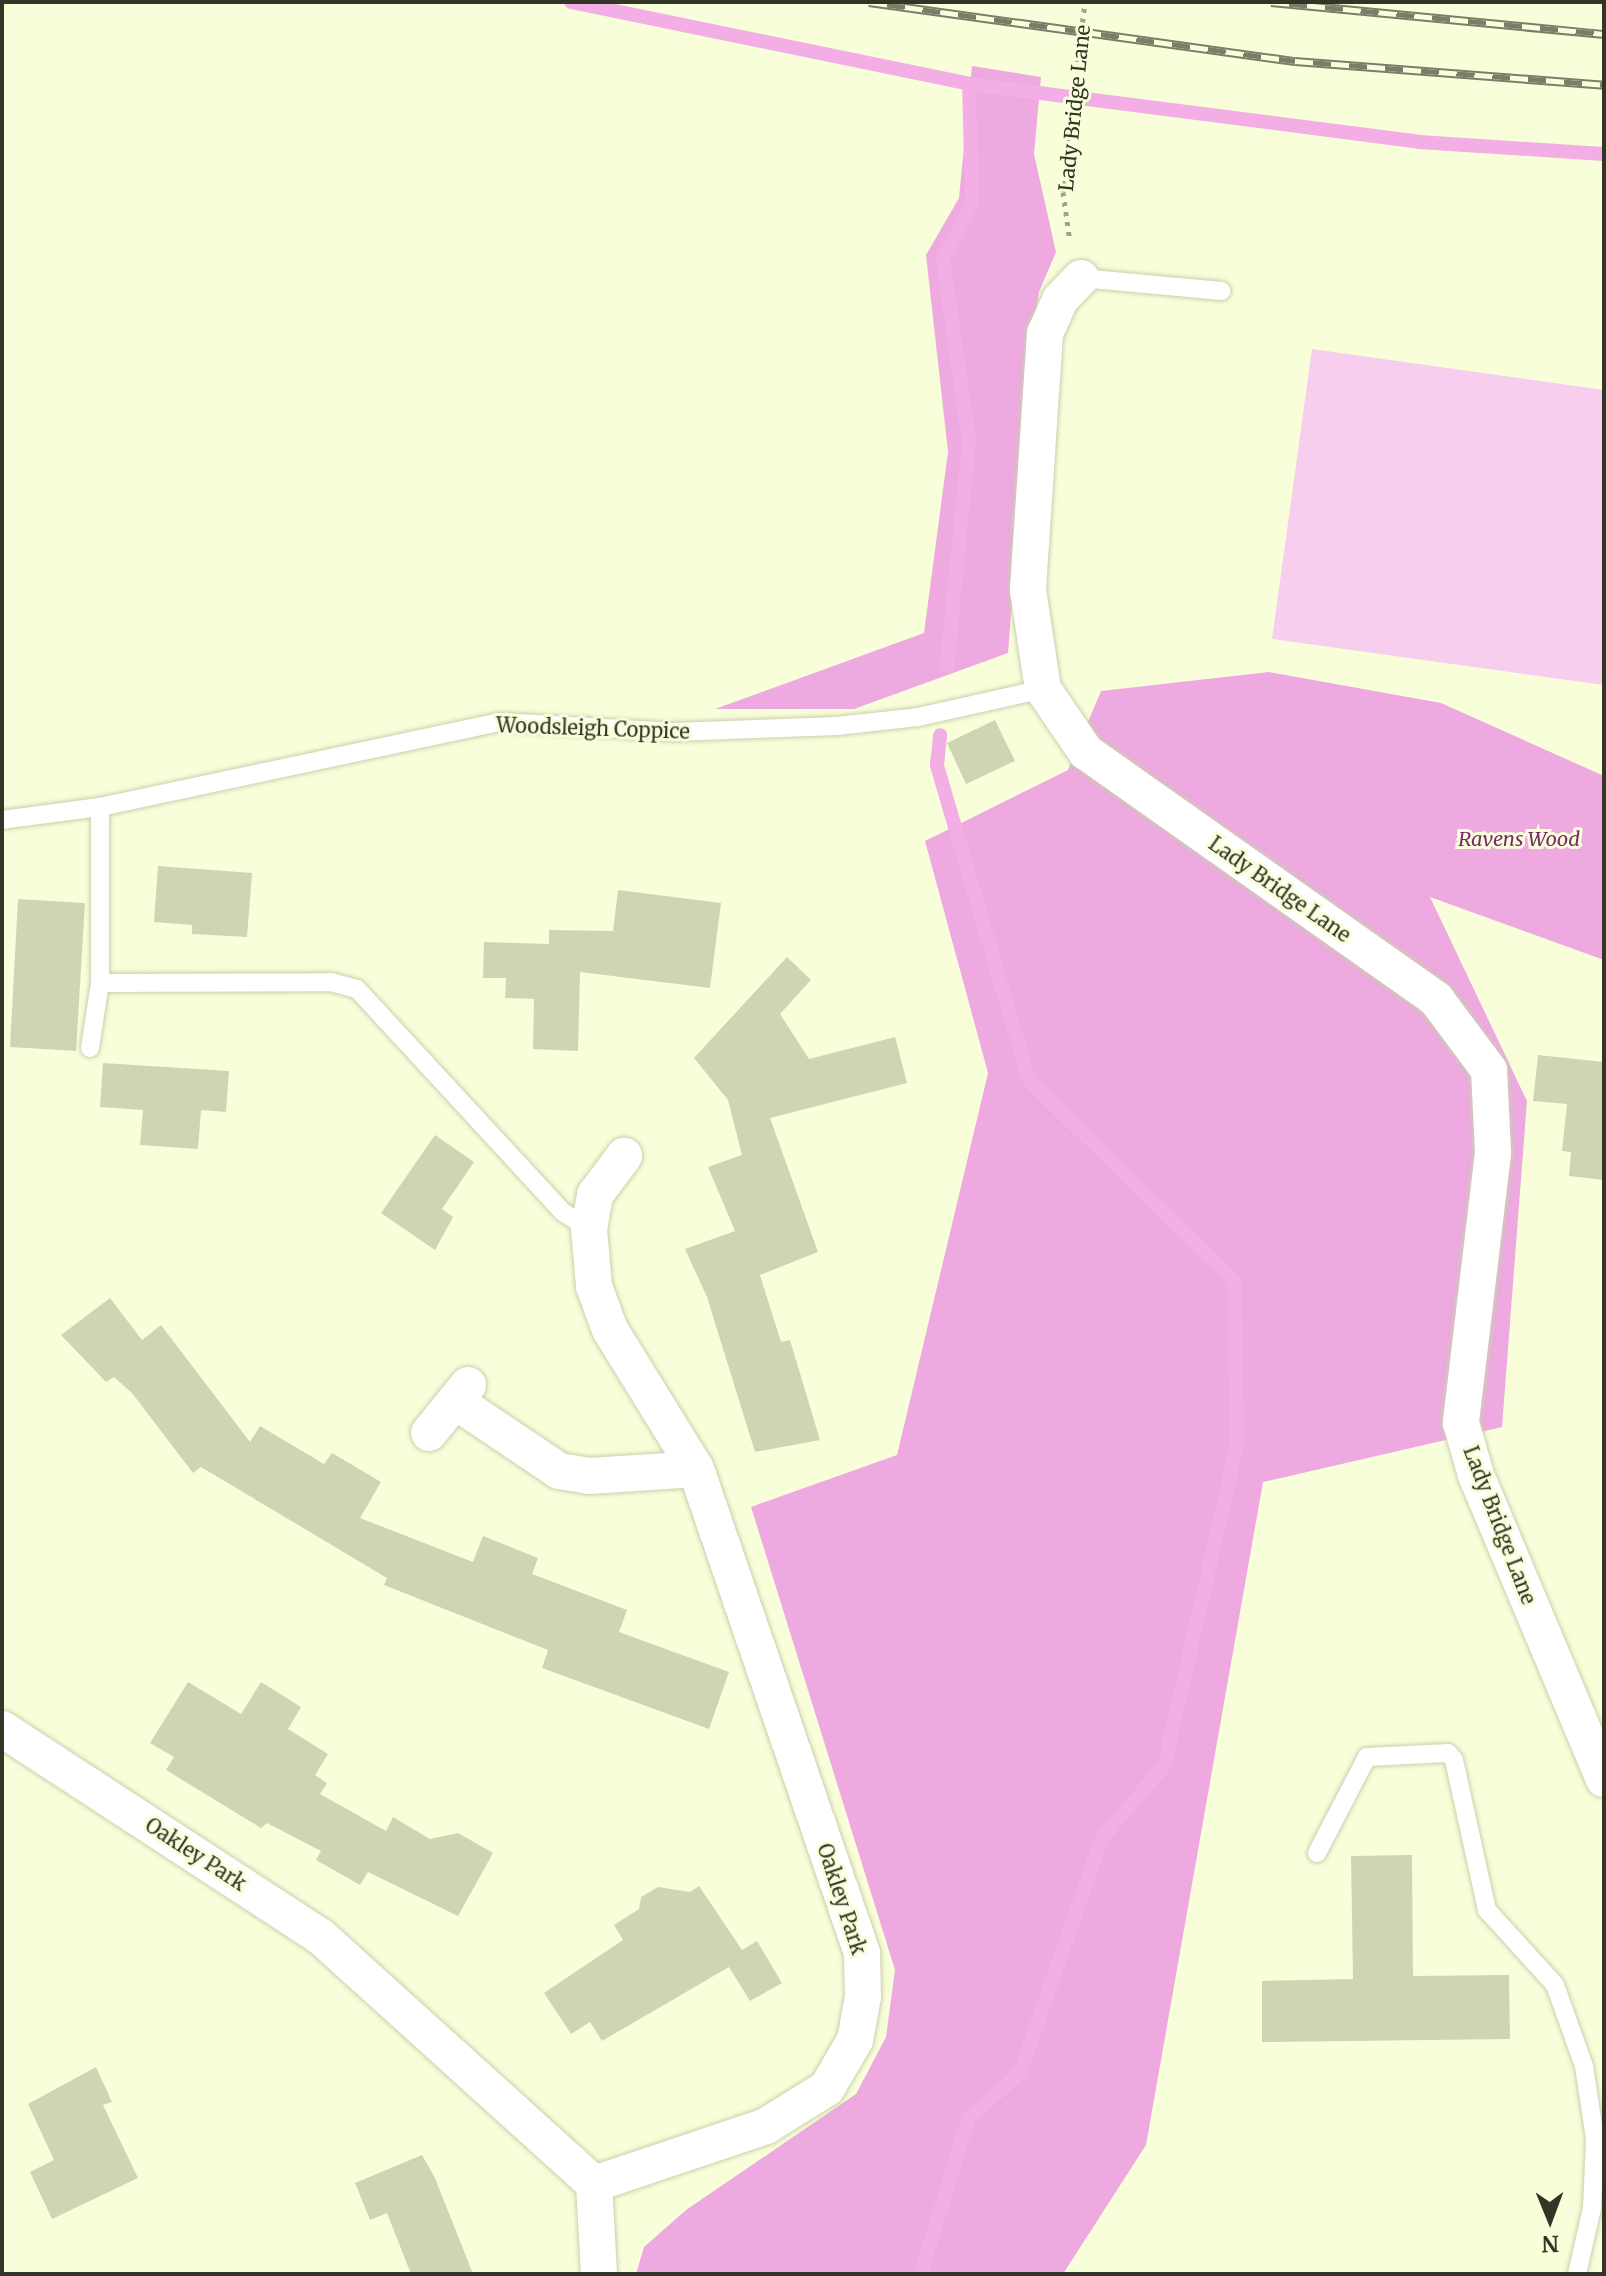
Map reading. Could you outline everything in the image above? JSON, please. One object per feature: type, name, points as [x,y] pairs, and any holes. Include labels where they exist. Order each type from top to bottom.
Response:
[{"type":"street","name":"Lady Bridge Lane","points":[[1081,278],[1060,300],[1045,333],[1028,590],[1043,689],[1086,752],[1436,999],[1489,1070],[1493,1153],[1461,1423],[1485,1498],[1604,1779]]},
{"type":"street","name":"Oakley Park","points":[[2,1729],[321,1937],[594,2184],[766,2126],[827,2088],[855,2040],[863,1997],[862,1953],[696,1469],[610,1330],[594,1286],[589,1229],[595,1195],[624,1156]]},
{"type":"street","points":[[429,1433],[462,1393],[559,1471],[589,1476],[696,1469]]},
{"type":"street","points":[[594,2184],[599,2274]]},
{"type":"lane","points":[[1081,278],[1221,291]]},
{"type":"lane","name":"Woodsleigh Coppice","points":[[2,820],[100,807],[499,722],[674,732],[837,726],[918,717],[1043,689]]},
{"type":"lane","points":[[90,1048],[100,983],[100,807]]},
{"type":"lane","points":[[100,983],[331,982],[357,989],[563,1212],[589,1229]]},
{"type":"lane","points":[[1317,1853],[1367,1757],[1448,1753],[1454,1760],[1487,1910],[1555,1985],[1584,2066],[1595,2139],[1592,2208],[1577,2274]]},
{"type":"path","name":"Lady Bridge Lane","points":[[1081,278],[1066,226],[1066,151],[1085,2]]},
{"type":"shaded area","points":[[1312,349],[1604,390],[1604,685],[1272,639]]},
{"type":"green space","points":[[972,66],[1041,77],[1034,154],[1056,252],[1039,292],[1033,332],[1008,653],[854,709],[715,709],[924,633],[948,452],[926,255],[959,198]]},
{"type":"green space","name":"Ravens Wood","points":[[1269,672],[1441,703],[1604,776],[1604,960],[1430,897],[1527,1101],[1502,1427],[1263,1482],[1146,2145],[1063,2274],[636,2274],[644,2247],[686,2210],[856,2094],[886,2037],[895,1970],[751,1507],[897,1455],[988,1073],[925,841],[1068,770],[1101,691]]},
{"type":"building","points":[[995,720],[1015,761],[966,784],[947,743]]},
{"type":"building","points":[[158,866],[252,873],[247,937],[192,934],[192,925],[154,922]]},
{"type":"building","points":[[618,890],[721,903],[710,988],[580,972],[578,1051],[533,1049],[534,999],[505,998],[506,978],[483,978],[484,942],[549,944],[549,930],[613,931]]},
{"type":"building","points":[[18,899],[85,903],[76,1051],[10,1047]]},
{"type":"building","points":[[787,957],[811,980],[780,1014],[809,1059],[895,1037],[907,1083],[770,1118],[818,1252],[760,1275],[781,1342],[790,1340],[820,1440],[755,1452],[707,1297],[685,1249],[735,1231],[708,1167],[742,1155],[728,1100],[694,1058]]},
{"type":"building","points":[[1538,1055],[1604,1062],[1604,1180],[1569,1176],[1571,1152],[1562,1151],[1567,1104],[1533,1101]]},
{"type":"building","points":[[103,1063],[229,1071],[226,1112],[201,1110],[198,1149],[140,1145],[143,1110],[100,1107]]},
{"type":"building","points":[[435,1135],[474,1162],[442,1209],[453,1217],[435,1250],[381,1213]]},
{"type":"building","points":[[110,1298],[142,1340],[161,1325],[250,1442],[260,1426],[324,1464],[332,1453],[381,1482],[360,1518],[473,1562],[483,1536],[538,1558],[532,1574],[627,1610],[619,1632],[729,1672],[709,1729],[542,1668],[548,1650],[384,1585],[387,1578],[201,1467],[193,1473],[132,1393],[114,1377],[106,1382],[61,1335]]},
{"type":"building","points":[[188,1682],[241,1714],[261,1682],[301,1707],[288,1729],[328,1754],[315,1775],[327,1783],[320,1794],[386,1831],[393,1817],[430,1839],[458,1833],[493,1853],[458,1916],[368,1872],[360,1885],[316,1860],[321,1851],[267,1823],[261,1828],[166,1770],[174,1757],[150,1743]]},
{"type":"building","points":[[1412,1855],[1413,1976],[1509,1975],[1510,2039],[1262,2042],[1262,1981],[1353,1979],[1351,1856]]},
{"type":"building","points":[[699,1886],[742,1950],[757,1941],[782,1983],[750,2001],[729,1967],[602,2041],[590,2022],[571,2034],[544,1993],[623,1940],[614,1925],[639,1909],[641,1897],[658,1887],[690,1892]]},
{"type":"building","points":[[96,2067],[112,2102],[103,2105],[138,2178],[52,2219],[30,2172],[54,2160],[28,2104]]},
{"type":"building","points":[[422,2155],[435,2178],[473,2274],[411,2274],[387,2213],[370,2220],[355,2183]]},
{"type":"waterway","points":[[571,2],[969,84],[1419,142],[1604,154]]},
{"type":"waterway","points":[[947,666],[969,441],[943,259],[972,203],[969,84]]},
{"type":"waterway","points":[[921,2274],[968,2119],[1020,2073],[1102,1838],[1164,1766],[1237,1445],[1234,1281],[1029,1080],[937,765],[940,735]]},
{"type":"railway","points":[[869,2],[1295,61],[1604,85]]},
{"type":"railway","points":[[1271,2],[1604,34]]}]
